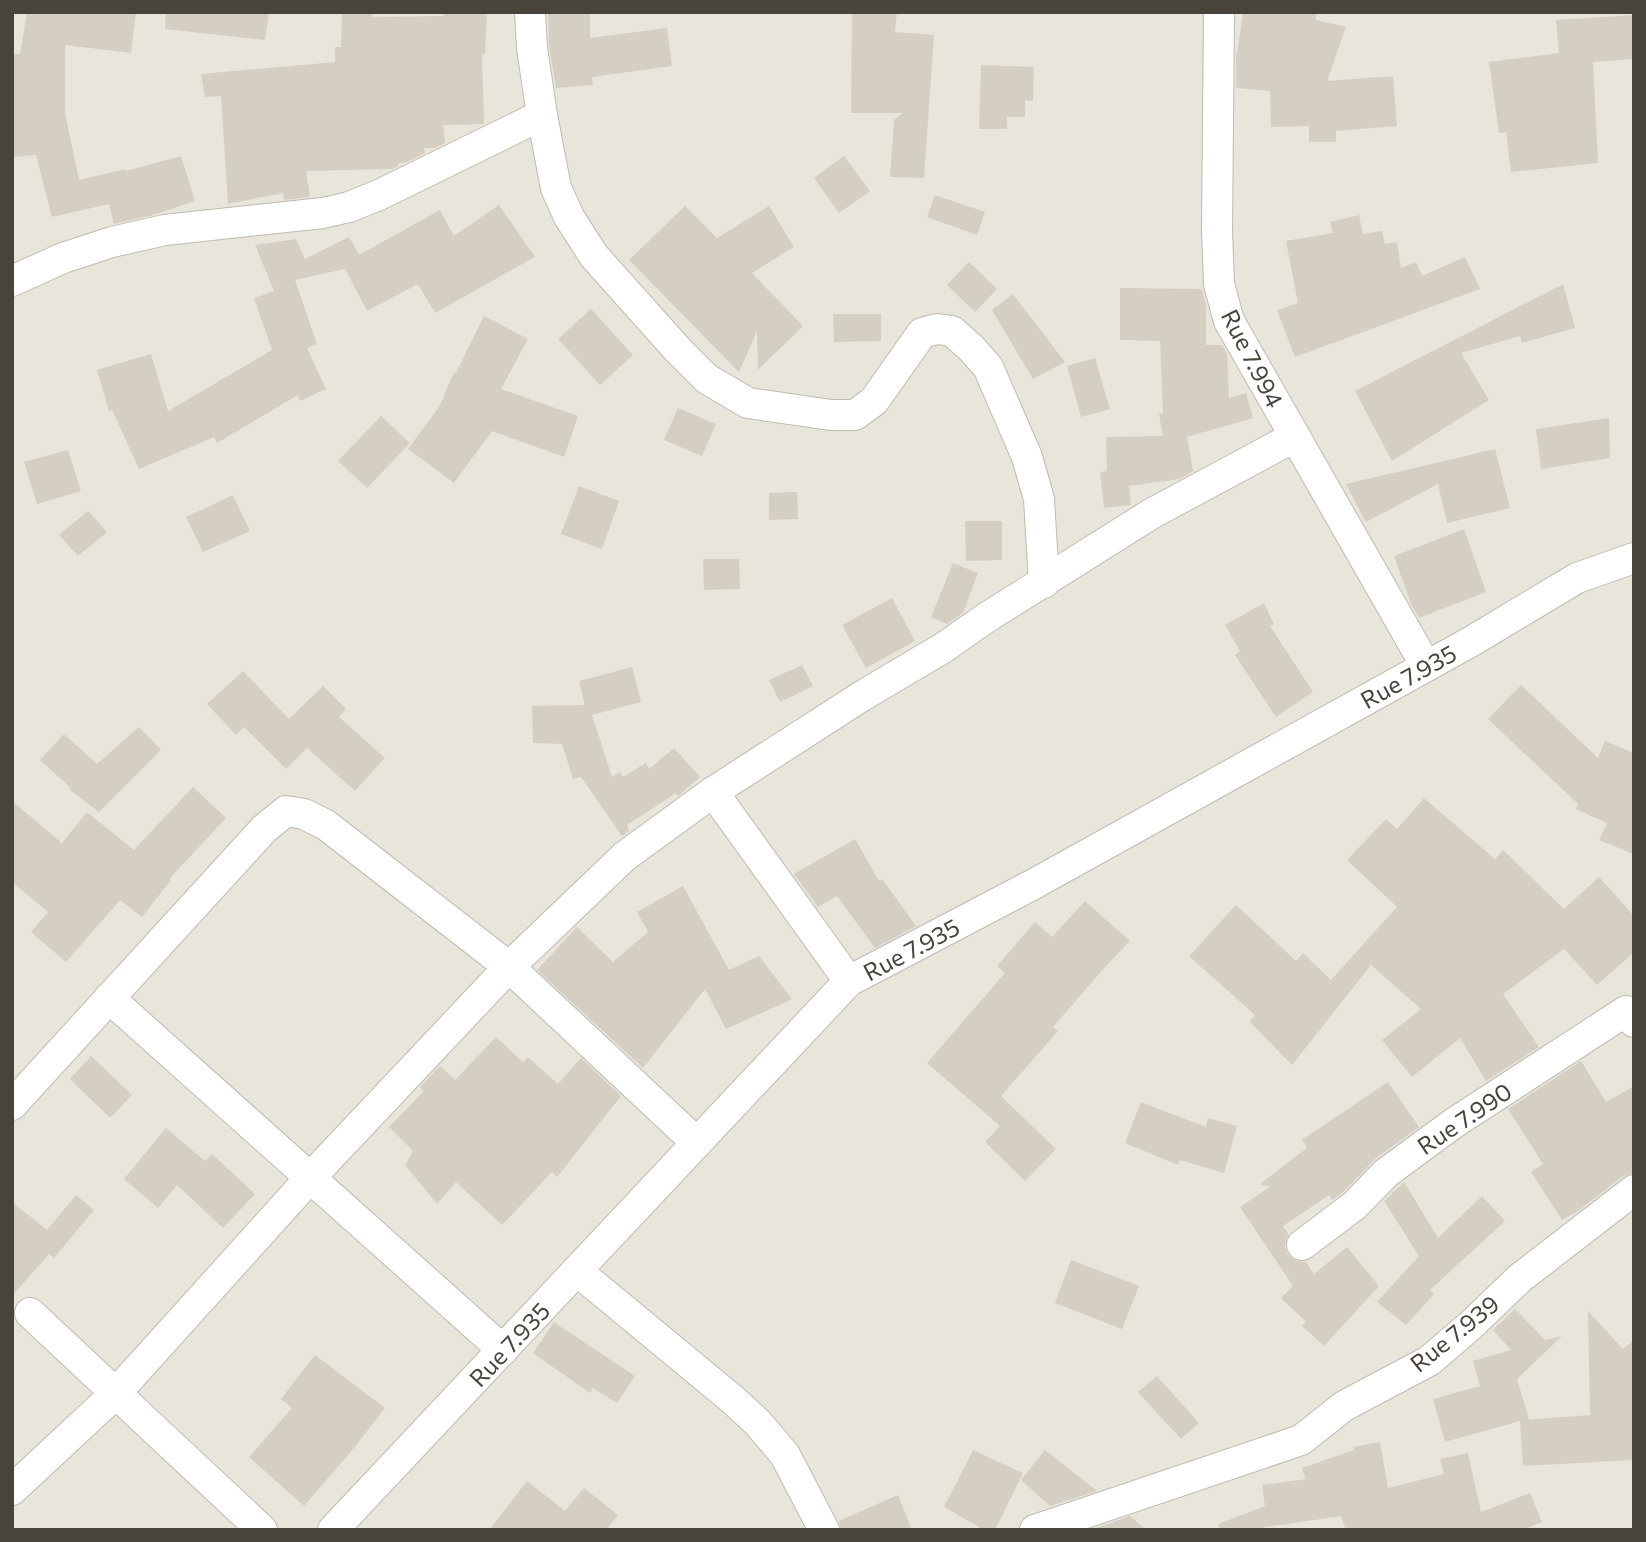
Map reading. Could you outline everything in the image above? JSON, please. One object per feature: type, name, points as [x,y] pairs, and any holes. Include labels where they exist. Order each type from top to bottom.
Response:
[{"type":"street","points":[[530,12],[532,48],[542,115],[556,188],[569,218],[594,256],[678,350],[707,379],[748,403],[831,415],[855,415],[874,401],[922,333],[937,329],[952,331],[988,367],[1027,457],[1039,499],[1044,583]]},
{"type":"street","name":"Rue 7.994","points":[[1219,12],[1216,170],[1219,284],[1229,321],[1426,666]]},
{"type":"street","points":[[12,281],[63,258],[112,242],[165,230],[323,213],[349,207],[542,115]]},
{"type":"street","points":[[12,1490],[116,1393],[310,1178],[509,967],[625,856],[713,792],[1152,514],[1294,437]]},
{"type":"street","name":"Rue 7.935","points":[[333,1530],[849,981],[1032,885],[1472,641],[1577,578],[1634,558]]},
{"type":"street","points":[[713,792],[849,981]]},
{"type":"street","points":[[12,1105],[264,829],[286,811],[304,814],[326,825],[509,967],[697,1143]]},
{"type":"street","points":[[109,998],[503,1350]]},
{"type":"street","name":"Rue 7.990","points":[[1302,1245],[1355,1205],[1386,1173],[1454,1123],[1626,1011],[1634,1022]]},
{"type":"street","name":"Rue 7.939","points":[[1035,1530],[1301,1440],[1344,1406],[1429,1361],[1520,1278],[1634,1190]]},
{"type":"street","points":[[577,1271],[758,1423],[785,1455],[824,1530]]},
{"type":"street","points":[[30,1313],[262,1530]]},
{"type":"shaded area","points":[[12,12],[1634,12],[1634,1530],[12,1530]]},
{"type":"building","points":[[27,12],[136,12],[131,53],[65,45],[65,113],[79,180],[181,156],[195,201],[114,224],[109,204],[52,217],[36,155],[12,157],[12,54],[20,54]]},
{"type":"building","points":[[166,12],[269,12],[265,40],[165,29]]},
{"type":"building","points":[[342,12],[373,12],[373,17],[487,12],[485,54],[482,54],[484,124],[443,125],[445,143],[435,148],[424,148],[425,153],[407,162],[398,163],[398,166],[392,169],[306,171],[310,197],[284,200],[283,193],[228,204],[221,96],[205,97],[201,74],[335,62],[335,47],[341,47]]},
{"type":"building","points":[[548,12],[590,12],[590,38],[667,28],[672,66],[592,77],[593,85],[556,88],[549,46]]},
{"type":"building","points":[[852,12],[897,12],[895,32],[934,35],[924,178],[890,177],[894,120],[903,113],[851,113]]},
{"type":"building","points":[[1243,12],[1317,12],[1316,20],[1346,27],[1327,81],[1393,76],[1397,126],[1336,131],[1336,142],[1309,142],[1309,126],[1271,127],[1270,91],[1236,88],[1236,54]]},
{"type":"building","points":[[1634,15],[1634,59],[1593,62],[1598,163],[1511,172],[1506,132],[1499,133],[1489,62],[1559,53],[1556,20]]},
{"type":"building","points":[[981,65],[1034,67],[1033,101],[1025,100],[1025,117],[1007,117],[1007,129],[979,129]]},
{"type":"building","points":[[844,156],[870,191],[839,213],[814,178]]},
{"type":"building","points":[[935,195],[985,212],[977,235],[927,217]]},
{"type":"building","points":[[499,205],[535,257],[435,313],[418,284],[367,311],[345,269],[295,280],[317,344],[307,348],[326,389],[300,401],[298,395],[217,443],[214,437],[139,469],[112,410],[109,411],[97,370],[151,354],[168,411],[272,350],[254,298],[274,291],[255,245],[296,239],[305,259],[349,237],[359,255],[440,210],[454,236]]},
{"type":"building","points":[[685,206],[717,238],[769,206],[794,247],[752,273],[803,326],[758,370],[757,331],[739,372],[629,260]]},
{"type":"building","points":[[1359,215],[1363,234],[1382,231],[1385,244],[1397,242],[1401,268],[1416,262],[1422,276],[1465,257],[1480,289],[1295,357],[1277,310],[1298,303],[1286,241],[1333,233],[1330,222]]},
{"type":"building","points":[[969,262],[997,289],[975,312],[947,285]]},
{"type":"building","points":[[1563,284],[1575,328],[1522,343],[1520,336],[1461,353],[1489,400],[1392,461],[1355,391]]},
{"type":"building","points":[[1120,288],[1202,289],[1206,305],[1206,345],[1222,345],[1227,353],[1229,398],[1246,393],[1253,418],[1187,437],[1193,471],[1180,479],[1129,486],[1131,505],[1104,508],[1100,472],[1107,471],[1106,437],[1163,436],[1159,414],[1163,413],[1160,341],[1120,340]]},
{"type":"building","points":[[1013,294],[1065,362],[1033,379],[992,310]]},
{"type":"building","points":[[591,309],[633,355],[600,385],[558,339]]},
{"type":"building","points":[[833,314],[881,314],[881,341],[834,342]]},
{"type":"building","points":[[484,316],[528,339],[501,389],[578,416],[564,457],[492,431],[454,483],[408,449],[439,407]]},
{"type":"building","points":[[1095,358],[1110,409],[1081,417],[1067,366]]},
{"type":"building","points":[[678,408],[716,424],[702,456],[664,440]]},
{"type":"building","points":[[381,416],[410,443],[367,488],[338,461]]},
{"type":"building","points":[[1609,418],[1610,458],[1541,469],[1536,429]]},
{"type":"building","points":[[1495,449],[1510,508],[1447,523],[1438,484],[1366,522],[1346,484]]},
{"type":"building","points":[[68,450],[81,491],[37,504],[24,462]]},
{"type":"building","points":[[579,486],[619,501],[602,549],[561,534]]},
{"type":"building","points":[[797,492],[798,519],[769,520],[769,493]]},
{"type":"building","points":[[233,495],[250,531],[203,552],[186,517]]},
{"type":"building","points":[[88,511],[107,532],[78,556],[59,535]]},
{"type":"building","points":[[965,521],[1002,521],[1002,560],[966,561]]},
{"type":"building","points":[[1464,529],[1486,592],[1419,618],[1411,604],[1394,556]]},
{"type":"building","points":[[703,559],[739,559],[740,589],[704,590]]},
{"type":"building","points":[[953,563],[978,573],[963,613],[947,624],[931,617]]},
{"type":"building","points":[[892,598],[915,641],[866,668],[842,625]]},
{"type":"building","points":[[1264,603],[1274,624],[1270,626],[1313,692],[1276,717],[1235,655],[1240,651],[1225,625]]},
{"type":"building","points":[[802,665],[813,686],[780,702],[769,680]]},
{"type":"building","points":[[632,667],[641,702],[592,715],[612,777],[620,772],[623,777],[646,763],[649,769],[674,748],[700,777],[678,796],[676,793],[627,825],[629,831],[622,836],[581,777],[573,779],[562,744],[533,743],[532,706],[585,705],[579,681]]},
{"type":"building","points":[[243,671],[289,719],[323,686],[346,709],[339,717],[385,758],[355,791],[307,748],[286,769],[244,727],[236,735],[207,704]]},
{"type":"building","points":[[1521,685],[1598,758],[1605,741],[1634,753],[1634,854],[1599,840],[1607,823],[1576,809],[1578,804],[1488,719]]},
{"type":"building","points":[[139,727],[161,750],[99,812],[69,789],[71,788],[40,760],[64,734],[97,764]]},
{"type":"building","points":[[193,787],[226,818],[170,878],[142,917],[120,900],[66,962],[31,932],[48,912],[12,882],[12,801],[62,843],[87,812],[134,850]]},
{"type":"building","points":[[1424,798],[1495,859],[1503,850],[1564,909],[1599,877],[1634,916],[1634,952],[1597,985],[1564,949],[1503,994],[1539,1047],[1486,1081],[1460,1038],[1412,1077],[1382,1040],[1421,1009],[1371,965],[1292,1065],[1250,1022],[1255,1015],[1189,956],[1236,905],[1296,961],[1303,953],[1331,980],[1397,907],[1347,860],[1386,819],[1397,829]]},
{"type":"building","points":[[855,839],[879,881],[882,879],[916,926],[875,948],[837,896],[818,907],[794,874]]},
{"type":"building","points":[[683,886],[729,970],[759,956],[792,999],[726,1029],[705,989],[643,1068],[537,970],[577,927],[613,962],[648,932],[637,912]]},
{"type":"building","points":[[1085,901],[1130,941],[1053,1027],[1058,1031],[1001,1096],[1056,1149],[1025,1181],[985,1142],[1000,1126],[927,1063],[1005,973],[997,966],[1035,922],[1052,937]]},
{"type":"building","points":[[496,1037],[523,1062],[528,1057],[558,1084],[581,1058],[621,1096],[557,1177],[552,1172],[502,1225],[456,1182],[437,1204],[405,1165],[413,1151],[389,1127],[424,1091],[420,1087],[440,1066],[455,1080]]},
{"type":"building","points":[[91,1056],[132,1095],[110,1118],[70,1079]]},
{"type":"building","points":[[1581,1061],[1606,1102],[1634,1086],[1634,1173],[1623,1176],[1562,1220],[1531,1172],[1543,1164],[1508,1109]]},
{"type":"building","points":[[1388,1082],[1419,1127],[1375,1159],[1343,1192],[1332,1200],[1329,1195],[1283,1226],[1289,1235],[1285,1246],[1288,1255],[1296,1261],[1306,1262],[1314,1274],[1347,1247],[1379,1286],[1324,1346],[1302,1326],[1306,1322],[1281,1298],[1293,1286],[1240,1207],[1270,1187],[1260,1184],[1307,1148],[1302,1140]]},
{"type":"building","points":[[1141,1102],[1206,1127],[1208,1118],[1237,1126],[1224,1173],[1180,1160],[1178,1165],[1125,1143]]},
{"type":"building","points":[[166,1128],[205,1161],[212,1154],[255,1194],[223,1228],[177,1185],[158,1208],[124,1179]]},
{"type":"building","points":[[1404,1182],[1438,1238],[1482,1196],[1505,1221],[1430,1290],[1434,1294],[1406,1325],[1377,1302],[1419,1256],[1384,1201]]},
{"type":"building","points":[[76,1195],[94,1210],[54,1258],[49,1254],[12,1296],[12,1202],[47,1230]]},
{"type":"building","points":[[1071,1260],[1139,1286],[1122,1329],[1055,1303]]},
{"type":"building","points":[[1515,1309],[1545,1340],[1562,1336],[1517,1379],[1529,1419],[1524,1420],[1590,1415],[1588,1311],[1623,1349],[1634,1340],[1634,1460],[1523,1466],[1520,1421],[1445,1442],[1433,1399],[1480,1386],[1473,1361],[1511,1350],[1493,1330]]},
{"type":"building","points":[[554,1322],[635,1376],[617,1403],[593,1388],[590,1393],[533,1353]]},
{"type":"building","points":[[315,1355],[385,1408],[304,1506],[249,1457],[292,1408],[281,1399]]},
{"type":"building","points":[[1157,1376],[1199,1423],[1181,1439],[1138,1392]]},
{"type":"building","points":[[1380,1442],[1388,1488],[1444,1474],[1440,1459],[1468,1453],[1481,1512],[1530,1493],[1542,1522],[1523,1530],[1346,1530],[1341,1516],[1247,1530],[1220,1530],[1218,1524],[1265,1506],[1262,1485],[1306,1479],[1302,1468],[1354,1450],[1354,1447]]},
{"type":"building","points":[[973,1450],[1023,1473],[995,1530],[984,1530],[944,1507]]},
{"type":"building","points":[[1045,1450],[1097,1491],[1050,1506],[1021,1480]]},
{"type":"building","points":[[527,1481],[565,1511],[584,1488],[618,1515],[606,1530],[489,1530]]},
{"type":"building","points":[[898,1495],[912,1530],[841,1530],[839,1521]]},
{"type":"building","points":[[1130,1516],[1146,1530],[1090,1530]]}]
